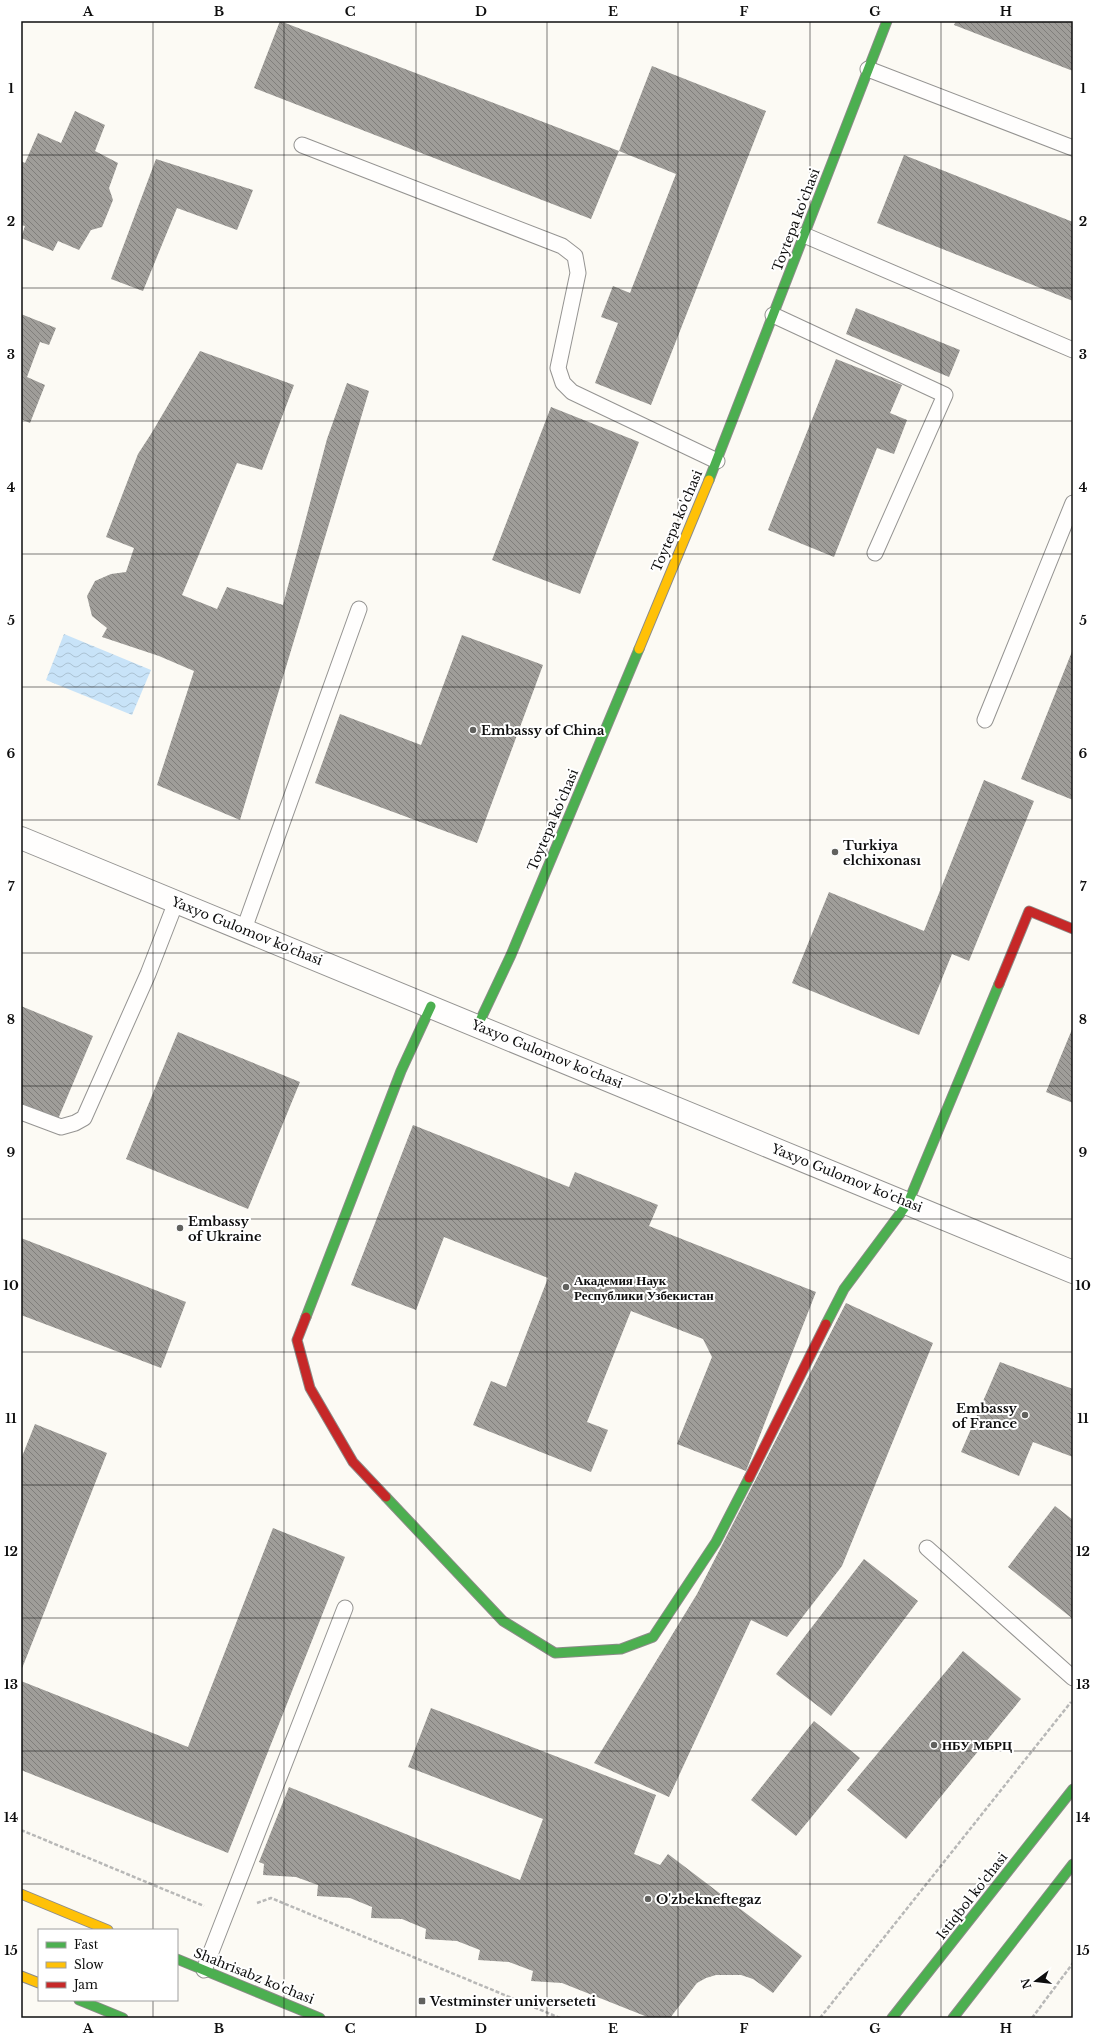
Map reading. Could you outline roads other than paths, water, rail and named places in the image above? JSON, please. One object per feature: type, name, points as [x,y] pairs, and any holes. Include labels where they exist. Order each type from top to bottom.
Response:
[{"type":"street","name":"Toytepa ko'chasi","points":[[478,1025],[511,955],[717,461],[887,21]]},
{"type":"street","name":"Yaxyo Gulomov ko'chasi","points":[[21,838],[432,1006],[1073,1272]]},
{"type":"street","points":[[432,1006],[401,1071],[298,1340],[310,1388],[353,1462],[503,1621],[555,1653],[621,1649],[653,1637],[716,1542],[844,1289],[908,1203],[1029,911],[1073,929]]},
{"type":"street","name":"Istiqbol ko'chasi","points":[[892,2018],[1073,1789]]},
{"type":"street","points":[[953,2018],[1073,1864]]},
{"type":"street","points":[[21,1894],[106,1929]]},
{"type":"street","name":"Shahrisabz ko'chasi","points":[[178,1959],[320,2018]]},
{"type":"street","points":[[21,1976],[38,1984]]},
{"type":"street","points":[[81,2001],[123,2018]]},
{"type":"lane","points":[[868,69],[1073,148]]},
{"type":"lane","points":[[302,145],[562,246],[575,256],[578,273],[558,368],[563,383],[572,392],[717,461]]},
{"type":"lane","points":[[804,235],[1073,350]]},
{"type":"lane","points":[[774,315],[945,395],[876,552]]},
{"type":"lane","points":[[985,720],[1073,503]]},
{"type":"lane","points":[[244,929],[359,609]]},
{"type":"lane","points":[[21,1112],[61,1128],[84,1118],[148,974],[176,902]]},
{"type":"lane","points":[[927,1548],[1073,1678]]},
{"type":"lane","points":[[204,1970],[345,1608]]},
{"type":"water","points":[[64,634],[151,670],[132,715],[46,680]]},
{"type":"place","name":"Embassy of China","points":[[473,730]]},
{"type":"place","name":"Turkiya elchixonası","points":[[835,852]]},
{"type":"place","name":"Embassy of Ukraine","points":[[180,1228]]},
{"type":"place","name":"Академия Наук Республики Узбекистан","points":[[566,1287]]},
{"type":"place","name":"Embassy of France","points":[[1025,1415]]},
{"type":"place","name":"НБУ МБРЦ","points":[[934,1745]]},
{"type":"place","name":"O'zbekneftegaz","points":[[648,1899]]},
{"type":"place","name":"Vestminster universeteti","points":[[422,2001]]}]
